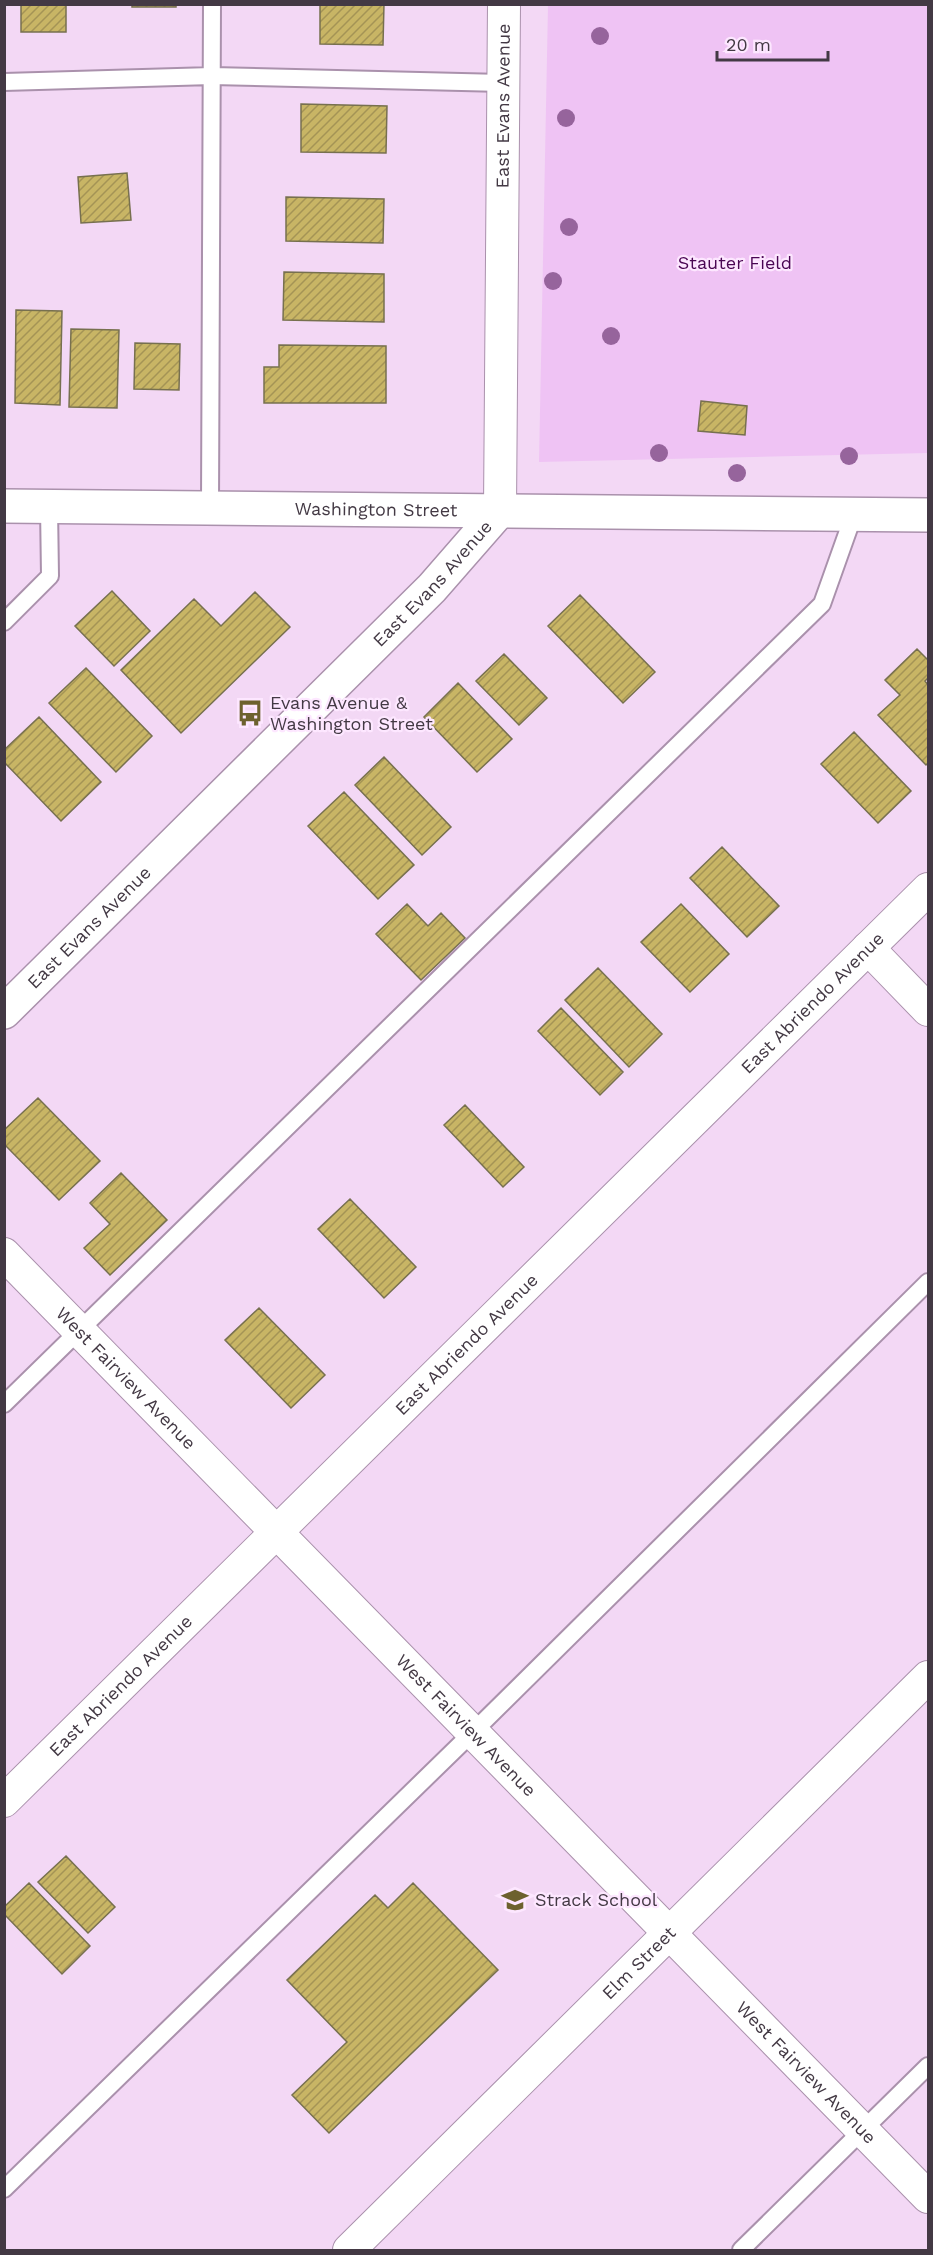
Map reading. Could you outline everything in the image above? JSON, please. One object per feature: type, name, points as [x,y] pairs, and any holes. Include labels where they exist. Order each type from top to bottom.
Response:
[{"type":"street","name":"East Evans Avenue","points":[[4,1012],[432,588],[500,510],[504,4]]},
{"type":"street","name":"Washington Street","points":[[4,506],[928,515]]},
{"type":"street","name":"East Abriendo Avenue","points":[[4,1801],[928,889]]},
{"type":"street","points":[[868,948],[928,1010]]},
{"type":"street","name":"West Fairview Avenue","points":[[4,1254],[928,2197]]},
{"type":"street","name":"Elm Street","points":[[349,2250],[928,1677]]},
{"type":"lane","points":[[210,507],[212,4]]},
{"type":"lane","points":[[4,82],[212,76],[503,83]]},
{"type":"lane","points":[[4,622],[50,576],[49,507]]},
{"type":"lane","points":[[4,1404],[822,604],[854,514]]},
{"type":"lane","points":[[4,2189],[473,1732],[928,1282]]},
{"type":"lane","points":[[741,2250],[928,2066]]},
{"type":"green space","name":"Stauter Field","points":[[548,5],[928,5],[928,453],[539,462]]},
{"type":"building","points":[[21,4],[66,4],[66,32],[21,32]]},
{"type":"building","points":[[132,4],[176,4],[176,7],[132,7]]},
{"type":"building","points":[[320,4],[384,4],[383,45],[320,44]]},
{"type":"building","points":[[301,104],[387,106],[386,153],[301,152]]},
{"type":"building","points":[[127,173],[131,220],[81,223],[78,177]]},
{"type":"building","points":[[286,197],[384,199],[383,243],[286,241]]},
{"type":"building","points":[[284,272],[384,274],[384,322],[283,320]]},
{"type":"building","points":[[16,310],[62,311],[60,405],[15,403]]},
{"type":"building","points":[[71,329],[119,330],[117,408],[69,407]]},
{"type":"building","points":[[135,343],[180,344],[179,390],[134,389]]},
{"type":"building","points":[[279,345],[386,346],[386,403],[264,403],[264,367],[279,367]]},
{"type":"building","points":[[701,401],[747,406],[745,435],[698,431]]},
{"type":"building","points":[[112,591],[150,631],[114,666],[75,626]]},
{"type":"building","points":[[255,592],[290,627],[181,733],[121,670],[194,599],[221,626]]},
{"type":"building","points":[[580,595],[655,672],[623,703],[548,626]]},
{"type":"building","points":[[917,649],[928,660],[928,678],[925,681],[928,685],[928,763],[926,765],[878,715],[900,695],[885,680]]},
{"type":"building","points":[[504,654],[547,698],[519,725],[476,681]]},
{"type":"building","points":[[86,668],[152,736],[116,772],[49,703]]},
{"type":"building","points":[[458,683],[512,739],[477,772],[424,717]]},
{"type":"building","points":[[39,717],[101,782],[61,821],[4,762],[4,750]]},
{"type":"building","points":[[854,732],[911,791],[878,823],[821,764]]},
{"type":"building","points":[[384,757],[451,827],[422,855],[355,785]]},
{"type":"building","points":[[344,792],[414,865],[378,899],[308,826]]},
{"type":"building","points":[[722,847],[779,906],[747,937],[690,878]]},
{"type":"building","points":[[407,904],[428,926],[441,913],[465,938],[421,980],[376,934]]},
{"type":"building","points":[[681,904],[729,954],[690,992],[641,942]]},
{"type":"building","points":[[598,968],[662,1034],[629,1067],[565,1000]]},
{"type":"building","points":[[561,1008],[623,1072],[600,1095],[538,1031]]},
{"type":"building","points":[[38,1098],[100,1161],[59,1200],[4,1144],[4,1130]]},
{"type":"building","points":[[465,1105],[524,1167],[503,1187],[444,1125]]},
{"type":"building","points":[[121,1173],[167,1220],[110,1275],[84,1248],[110,1224],[90,1203]]},
{"type":"building","points":[[350,1199],[416,1267],[384,1298],[318,1229]]},
{"type":"building","points":[[259,1308],[325,1375],[291,1408],[225,1340]]},
{"type":"building","points":[[66,1856],[115,1907],[88,1933],[38,1882]]},
{"type":"building","points":[[29,1883],[90,1946],[62,1974],[4,1914],[4,1907]]},
{"type":"building","points":[[413,1883],[498,1970],[329,2133],[292,2095],[347,2042],[287,1980],[375,1895],[388,1908]]},
{"type":"place","name":"Evans Avenue & Washington Street","points":[[250,713]]},
{"type":"place","name":"Strack School","points":[[515,1900]]}]
